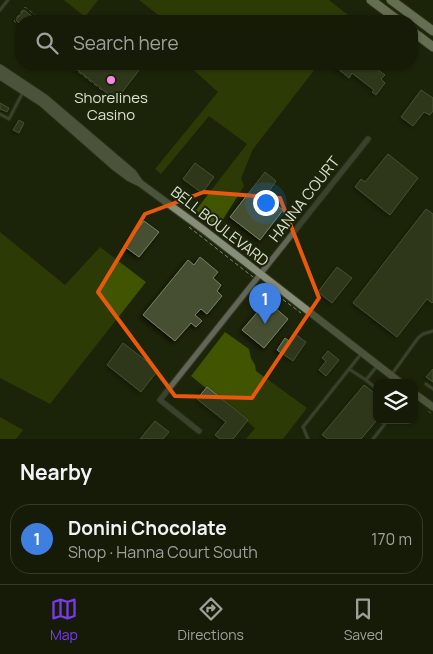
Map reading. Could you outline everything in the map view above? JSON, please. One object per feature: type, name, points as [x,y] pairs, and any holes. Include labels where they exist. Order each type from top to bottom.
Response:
[{"type":"highway","points":[[371,0],[391,15]]},
{"type":"highway","points":[[391,0],[411,15]]},
{"type":"highway","points":[[418,20],[433,31]]},
{"type":"highway","points":[[418,36],[433,47]]},
{"type":"main road","name":"BELL BOULEVARD","points":[[0,68],[38,92],[60,110],[133,173],[140,183]]},
{"type":"main road","name":"BELL BOULEVARD","points":[[0,76],[49,109],[116,168],[140,183],[204,230],[257,276],[396,379]]},
{"type":"main road","points":[[418,395],[432,404]]},
{"type":"street","name":"HANNA COURT","points":[[199,431],[160,400],[368,139]]},
{"type":"lane","points":[[0,10],[8,0]]},
{"type":"lane","points":[[0,114],[9,119],[24,91]]},
{"type":"lane","points":[[391,375],[418,338],[423,334],[433,331]]},
{"type":"lane","points":[[308,439],[303,428],[362,352]]},
{"type":"lane","points":[[366,380],[377,364]]},
{"type":"lane","points":[[349,369],[373,386]]},
{"type":"lane","points":[[426,384],[433,389]]},
{"type":"lane","points":[[373,439],[385,424]]},
{"type":"path","points":[[19,15],[25,7],[35,15]]},
{"type":"path","points":[[76,70],[103,91]]},
{"type":"path","points":[[185,223],[257,276]]},
{"type":"highlighted area","points":[[204,192],[280,198],[319,298],[252,398],[175,396],[98,292],[145,214]]},
{"type":"green space","points":[[64,0],[98,0],[87,15],[83,15]]},
{"type":"green space","points":[[139,0],[329,0],[348,15],[158,15]]},
{"type":"green space","points":[[194,70],[314,70],[253,149],[241,178],[244,186],[217,229],[196,210],[247,144],[209,116],[161,174],[155,169],[218,92]]},
{"type":"green space","points":[[0,232],[65,285],[100,247],[146,282],[50,404],[0,378]]},
{"type":"green space","points":[[225,332],[249,349],[256,371],[307,408],[283,439],[246,439],[255,428],[191,376]]},
{"type":"green space","points":[[0,417],[23,430],[16,439],[0,439]]},
{"type":"building","points":[[24,10],[30,15],[20,15]]},
{"type":"building","name":"Shorelines Casino","points":[[78,70],[139,70],[116,100]]},
{"type":"building","points":[[340,70],[378,70],[385,75],[381,79],[385,83],[376,95],[372,92],[374,90],[352,73],[349,78]]},
{"type":"building","points":[[421,90],[433,98],[433,111],[430,115],[424,112],[413,126],[401,117]]},
{"type":"building","points":[[0,103],[9,108],[7,112],[0,109]]},
{"type":"building","points":[[19,120],[24,123],[19,133],[13,130]]},
{"type":"building","points":[[388,154],[418,178],[390,215],[355,187],[361,179],[365,182]]},
{"type":"building","points":[[195,163],[214,177],[202,193],[183,179]]},
{"type":"building","points":[[265,172],[276,181],[269,191],[275,196],[271,201],[283,210],[260,240],[230,217]]},
{"type":"building","points":[[426,209],[433,214],[433,302],[427,299],[397,337],[353,303]]},
{"type":"building","points":[[144,221],[159,232],[139,257],[124,246]]},
{"type":"building","points":[[200,257],[218,272],[213,278],[221,285],[217,291],[222,296],[207,314],[201,309],[195,315],[202,321],[196,327],[191,323],[175,341],[143,315],[188,260],[194,265]]},
{"type":"building","points":[[337,267],[352,278],[332,303],[318,292]]},
{"type":"building","points":[[267,301],[288,319],[264,348],[242,330]]},
{"type":"building","points":[[295,334],[306,342],[293,361],[277,350],[285,338],[289,341]]},
{"type":"building","points":[[123,343],[158,370],[141,392],[107,365]]},
{"type":"building","points":[[328,351],[339,360],[326,376],[319,370],[326,361],[322,358]]},
{"type":"building","points":[[433,369],[433,382],[426,377]]},
{"type":"building","points":[[364,385],[373,392],[374,424],[361,439],[328,439],[322,435]]},
{"type":"building","points":[[207,387],[248,420],[233,439],[220,439],[215,435],[226,422],[197,399]]},
{"type":"building","points":[[155,421],[169,432],[163,439],[140,439]]},
{"type":"place","name":"Shorelines Casino","points":[[111,80]]},
{"type":"place","name":"Donini Chocolate","points":[[265,324]]}]
